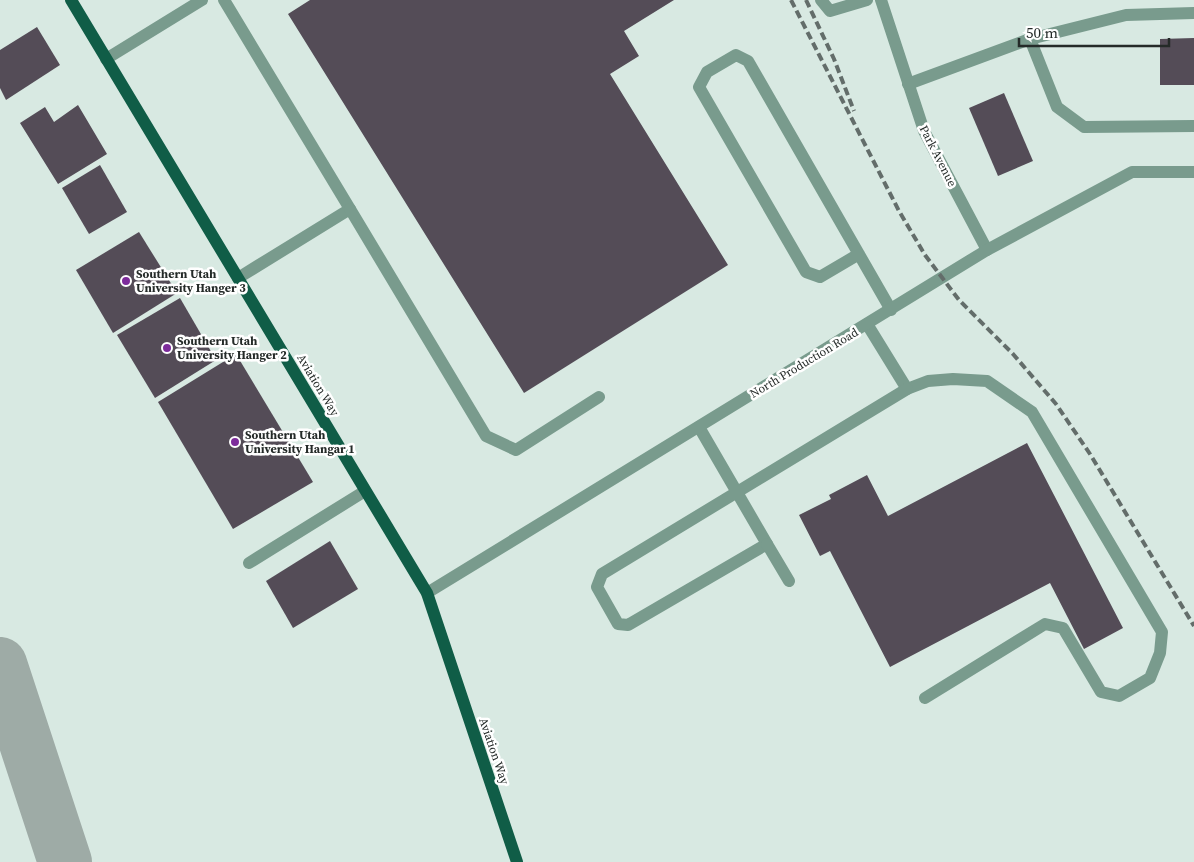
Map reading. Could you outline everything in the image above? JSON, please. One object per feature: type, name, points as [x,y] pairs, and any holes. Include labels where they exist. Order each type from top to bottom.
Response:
[{"type":"main road","name":"Aviation Way","points":[[71,0],[427,593],[517,862]]},
{"type":"street","points":[[106,59],[202,0]]},
{"type":"street","points":[[224,0],[486,436],[516,450],[599,397]]},
{"type":"street","points":[[821,0],[830,11],[867,0]]},
{"type":"street","name":"Park Avenue","points":[[882,0],[924,130],[987,250]]},
{"type":"street","points":[[908,84],[1030,38],[1126,15],[1194,13]]},
{"type":"street","points":[[1030,38],[1057,107],[1084,127],[1194,126]]},
{"type":"street","points":[[859,254],[820,276],[806,272],[699,87],[707,72],[736,55],[748,61],[859,254],[891,310]]},
{"type":"street","name":"North Production Road","points":[[427,593],[987,250],[1132,172],[1194,172]]},
{"type":"street","points":[[238,278],[350,209]]},
{"type":"street","points":[[867,324],[907,389]]},
{"type":"street","points":[[767,544],[628,625],[618,624],[597,587],[602,574],[907,389],[928,381],[953,379],[987,381],[1032,412],[1162,632],[1160,653],[1150,678],[1119,696],[1101,692],[1063,628],[1045,624],[924,698]]},
{"type":"street","points":[[699,427],[789,581]]},
{"type":"street","points":[[248,563],[365,491]]},
{"type":"building","points":[[310,0],[674,0],[624,31],[639,56],[610,74],[728,265],[524,393],[288,14]]},
{"type":"building","points":[[37,27],[60,65],[6,100],[0,88],[0,50]]},
{"type":"building","points":[[1194,38],[1194,85],[1160,85],[1160,39]]},
{"type":"building","points":[[1004,93],[1033,161],[998,176],[969,108]]},
{"type":"building","points":[[78,105],[107,154],[58,184],[20,123],[45,107],[54,122]]},
{"type":"building","points":[[100,165],[127,212],[89,234],[62,188]]},
{"type":"building","name":"Southern Utah University Hanger 3","points":[[139,232],[177,293],[113,333],[76,270]]},
{"type":"building","name":"Southern Utah University Hanger 2","points":[[180,298],[216,360],[155,398],[117,335]]},
{"type":"building","name":"Southern Utah University Hangar 1","points":[[236,354],[313,482],[233,529],[158,402]]},
{"type":"building","points":[[1027,443],[1123,628],[1084,649],[1050,583],[890,667],[830,551],[820,556],[799,515],[831,499],[829,495],[867,475],[888,516]]},
{"type":"building","points":[[330,541],[358,589],[293,628],[266,581]]},
{"type":"taxiway","points":[[0,664],[65,862]]},
{"type":"railway","points":[[791,0],[899,211],[925,255],[959,300],[1013,354],[1056,404],[1090,454],[1194,626]]},
{"type":"railway","points":[[806,0],[834,59],[854,111]]},
{"type":"place","name":"Southern Utah University Hanger 3","points":[[126,281]]},
{"type":"place","name":"Southern Utah University Hanger 2","points":[[167,348]]},
{"type":"place","name":"Southern Utah University Hangar 1","points":[[235,442]]}]
